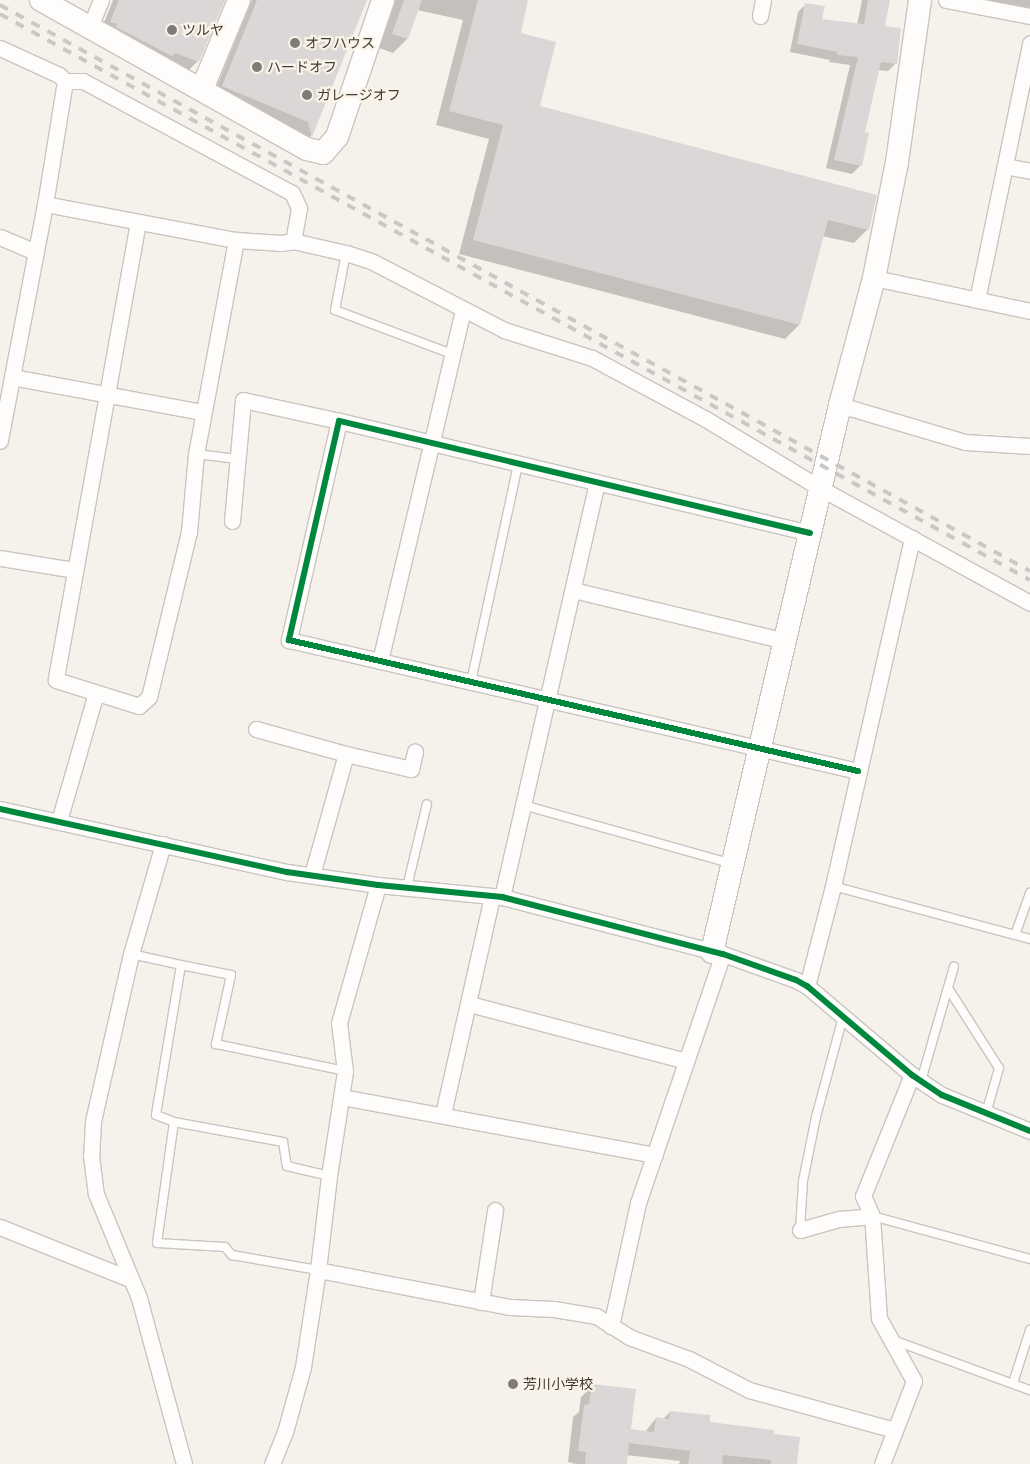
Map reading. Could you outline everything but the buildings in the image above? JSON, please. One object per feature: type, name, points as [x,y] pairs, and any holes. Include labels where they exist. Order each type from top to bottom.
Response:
[{"type":"street","points":[[41,0],[307,149],[324,153],[337,137],[383,0]]},
{"type":"street","points":[[90,27],[101,0]]},
{"type":"street","points":[[202,89],[239,0]]},
{"type":"street","points":[[760,16],[763,0]]},
{"type":"street","points":[[611,1326],[638,1203],[686,1062],[717,953],[734,864],[820,488],[840,404],[874,278],[897,162],[920,0]]},
{"type":"street","points":[[946,0],[1030,16]]},
{"type":"street","points":[[977,300],[1030,43]]},
{"type":"street","points":[[0,48],[59,75],[65,82],[45,204],[0,441]]},
{"type":"street","points":[[65,82],[82,81],[292,193],[298,208],[293,241]]},
{"type":"street","points":[[1005,166],[1030,171]]},
{"type":"street","points":[[45,204],[236,240],[282,243],[293,241],[346,252],[374,262],[504,330],[592,358],[704,418],[820,488],[1030,603]]},
{"type":"street","points":[[138,222],[74,570],[56,680],[139,706],[149,697],[189,532],[196,454],[236,240]]},
{"type":"street","points":[[0,237],[36,252]]},
{"type":"street","points":[[874,278],[1030,311]]},
{"type":"street","points":[[380,661],[430,443],[463,310]]},
{"type":"street","points":[[12,376],[203,412]]},
{"type":"street","points":[[232,521],[244,400],[810,533]]},
{"type":"street","points":[[840,404],[965,442],[1030,446]]},
{"type":"street","points":[[339,421],[289,640],[858,771]]},
{"type":"street","points":[[443,1114],[469,1004],[523,805],[597,483]]},
{"type":"street","points":[[807,986],[833,886],[912,538]]},
{"type":"street","points":[[0,558],[74,570]]},
{"type":"street","points":[[573,590],[785,641]]},
{"type":"street","points":[[60,821],[96,693]]},
{"type":"street","points":[[256,729],[346,754],[411,769],[415,751]]},
{"type":"street","points":[[312,875],[346,754]]},
{"type":"street","points":[[0,809],[287,872],[378,885],[497,896],[717,953],[796,980],[807,986],[916,1078],[942,1095],[1030,1131]]},
{"type":"street","points":[[163,844],[131,954],[93,1121],[91,1155],[96,1194],[139,1298],[184,1464]]},
{"type":"street","points":[[272,1464],[285,1432],[303,1367],[318,1270],[329,1176],[345,1071],[338,1023],[378,885]]},
{"type":"street","points":[[469,1004],[686,1062]]},
{"type":"street","points":[[882,1464],[914,1381],[893,1340],[879,1318],[872,1216],[863,1196],[916,1078]]},
{"type":"street","points":[[342,1097],[443,1114],[655,1155]]},
{"type":"street","points":[[481,1302],[495,1210]]},
{"type":"street","points":[[800,1230],[839,1219],[872,1216]]},
{"type":"street","points":[[0,1227],[130,1278]]},
{"type":"street","points":[[318,1270],[510,1307],[554,1309],[596,1316],[629,1337],[689,1359],[749,1390],[894,1430]]},
{"type":"lane","points":[[346,252],[335,310],[452,354]]},
{"type":"lane","points":[[196,454],[238,459]]},
{"type":"lane","points":[[471,682],[518,465]]},
{"type":"lane","points":[[407,887],[427,804]]},
{"type":"lane","points":[[523,805],[734,864]]},
{"type":"lane","points":[[833,886],[1030,939]]},
{"type":"lane","points":[[1015,935],[1030,893]]},
{"type":"lane","points":[[131,954],[231,975],[216,1044],[345,1071]]},
{"type":"lane","points":[[181,965],[156,1115],[174,1122],[283,1142],[287,1166],[329,1176]]},
{"type":"lane","points":[[916,1078],[954,967]]},
{"type":"lane","points":[[948,988],[999,1068],[986,1114]]},
{"type":"lane","points":[[800,1230],[804,1181],[816,1117],[843,1017]]},
{"type":"lane","points":[[174,1122],[157,1243],[226,1247],[232,1255],[318,1270]]},
{"type":"lane","points":[[872,1216],[1030,1259]]},
{"type":"lane","points":[[1013,1383],[1030,1330]]},
{"type":"lane","points":[[893,1340],[1030,1390]]},
{"type":"railway","points":[[0,5],[1030,571]]},
{"type":"railway","points":[[0,14],[1030,580]]},
{"type":"cycle path","points":[[810,533],[339,421],[289,640],[858,771]]},
{"type":"cycle path","points":[[0,809],[287,872],[378,885],[502,897],[723,954],[796,980],[807,986],[912,1075],[942,1095],[1030,1131]]},
{"type":"place","name":"ツルヤ","points":[[172,30]]},
{"type":"place","name":"オフハウス","points":[[295,43]]},
{"type":"place","name":"ハードオフ","points":[[257,67]]},
{"type":"place","name":"ガレージオフ","points":[[307,95]]},
{"type":"place","name":"芳川小学校","points":[[513,1384]]}]
